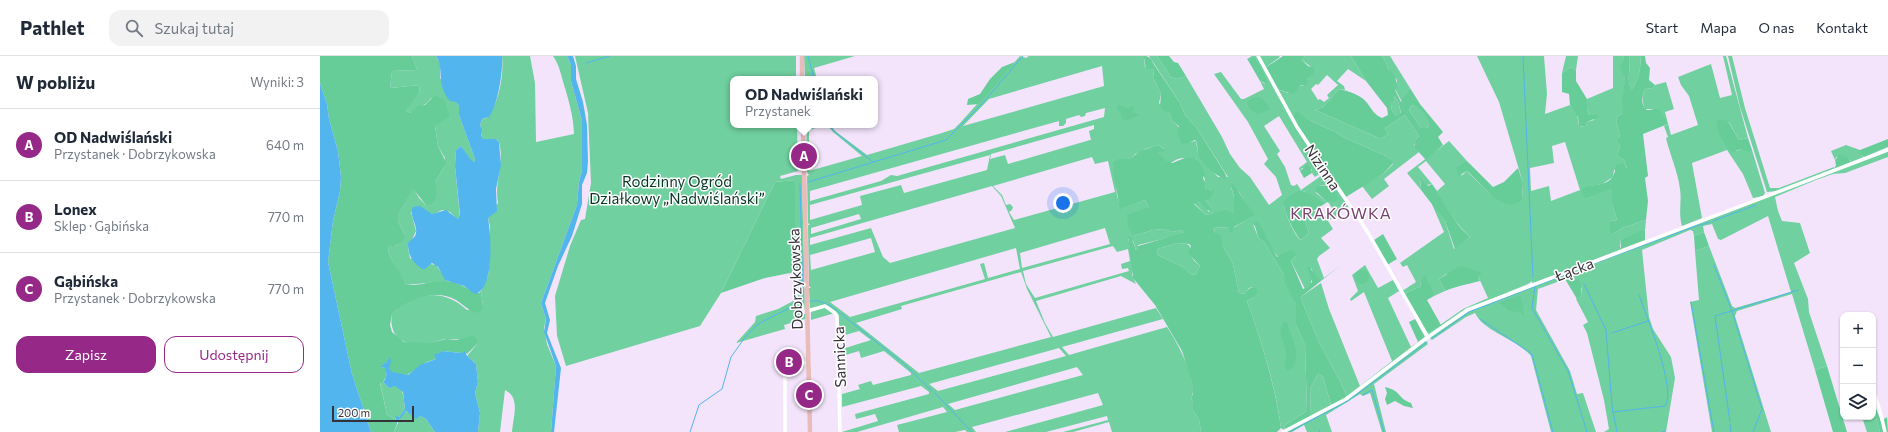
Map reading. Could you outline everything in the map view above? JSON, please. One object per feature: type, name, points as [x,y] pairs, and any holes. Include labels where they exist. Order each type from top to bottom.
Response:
[{"type":"main road","points":[[802,56],[802,76]]},
{"type":"main road","name":"Dobrzykowska","points":[[803,128],[810,432]]},
{"type":"street","name":"Nizinna","points":[[1258,56],[1297,127],[1367,232],[1428,337]]},
{"type":"street","name":"Łącka","points":[[1283,432],[1346,399],[1428,337],[1464,312],[1489,301],[1888,150]]},
{"type":"street","name":"Sannicka","points":[[807,310],[825,306],[835,313],[838,319],[840,432]]},
{"type":"street","points":[[786,432],[785,367],[809,362]]},
{"type":"street","points":[[1876,399],[1885,432]]},
{"type":"green space","points":[[320,56],[412,56],[417,70],[392,71],[390,88],[420,85],[419,93],[406,110],[410,113],[418,106],[425,105],[435,95],[444,100],[450,116],[435,126],[438,146],[446,162],[435,182],[435,200],[426,205],[413,189],[398,215],[398,221],[405,235],[403,241],[394,246],[388,247],[390,257],[402,274],[406,285],[416,285],[437,281],[447,281],[460,284],[475,292],[479,293],[481,291],[483,306],[481,311],[478,313],[468,309],[456,300],[439,295],[431,295],[414,300],[398,309],[392,314],[390,325],[392,332],[404,342],[429,343],[447,339],[457,340],[473,335],[478,343],[467,354],[465,352],[442,351],[436,359],[427,362],[407,375],[394,374],[390,371],[387,362],[381,367],[386,368],[386,377],[383,382],[380,383],[387,415],[395,419],[397,424],[394,432],[371,432],[352,374],[328,262],[333,221],[340,191],[341,177],[338,151],[329,119],[327,104],[320,83]]},
{"type":"green space","points":[[412,56],[436,56],[440,64],[440,78],[459,106],[459,115],[475,159],[474,162],[472,162],[461,146],[456,150],[455,166],[460,218],[457,219],[450,212],[442,210],[434,214],[411,212],[416,231],[408,248],[410,258],[427,267],[430,264],[436,265],[447,281],[406,285],[402,275],[390,257],[388,247],[398,245],[405,235],[398,221],[398,215],[413,188],[419,198],[426,205],[435,182],[445,166],[445,158],[438,146],[435,126],[443,119],[431,98],[424,105],[410,113],[405,109],[419,93],[420,85],[390,88],[392,71],[417,70]]},
{"type":"green space","points":[[502,56],[530,56],[535,83],[536,142],[574,134],[568,100],[559,67],[553,56],[567,56],[571,65],[571,81],[582,121],[582,170],[579,182],[577,205],[541,303],[546,319],[544,328],[547,344],[556,366],[551,432],[512,432],[515,403],[510,393],[505,390],[500,432],[478,432],[480,413],[475,393],[478,382],[476,364],[467,356],[478,343],[463,340],[443,339],[430,343],[414,344],[401,340],[396,336],[392,323],[392,314],[410,301],[420,297],[439,296],[448,298],[467,310],[483,306],[481,291],[488,276],[490,260],[490,226],[488,218],[498,203],[497,188],[501,150],[499,142],[496,139],[483,139],[480,125],[482,119],[487,118],[491,112],[498,97],[502,72]]},
{"type":"green space","name":"Rodzinny Ogród Działkowy „Nadwiślański”","points":[[575,56],[796,56],[796,76],[730,76],[730,128],[797,128],[798,171],[780,176],[781,179],[802,175],[805,311],[804,304],[801,305],[801,314],[806,314],[805,319],[784,325],[785,329],[736,343],[755,322],[756,316],[778,309],[797,299],[799,293],[798,272],[795,272],[795,180],[775,182],[721,293],[700,326],[566,366],[557,336],[555,296],[570,246],[581,220],[585,219],[591,183],[588,113]]},
{"type":"green space","points":[[804,56],[855,56],[814,68],[816,76],[805,76]]},
{"type":"green space","points":[[1020,56],[1026,58],[1029,56],[1140,56],[1144,58],[1145,67],[1153,69],[1154,71],[1153,78],[1161,94],[1159,103],[1169,113],[1173,122],[1190,142],[1196,141],[1198,154],[1216,175],[1218,177],[1228,177],[1196,127],[1185,115],[1180,103],[1149,56],[1157,56],[1171,77],[1177,79],[1186,76],[1222,137],[1230,154],[1240,168],[1250,177],[1269,205],[1282,195],[1276,177],[1264,164],[1268,159],[1248,122],[1214,74],[1221,72],[1241,99],[1244,99],[1264,89],[1260,81],[1265,84],[1263,74],[1256,58],[1249,59],[1249,62],[1247,59],[1252,56],[1257,56],[1296,128],[1324,171],[1315,177],[1312,173],[1312,169],[1302,168],[1300,171],[1299,168],[1307,162],[1279,116],[1264,126],[1280,151],[1277,154],[1285,167],[1291,185],[1294,186],[1297,184],[1301,190],[1325,173],[1349,207],[1328,221],[1333,229],[1321,238],[1330,248],[1317,259],[1324,278],[1341,265],[1321,281],[1315,277],[1311,268],[1311,285],[1305,289],[1291,261],[1296,256],[1288,250],[1278,257],[1253,224],[1258,237],[1264,242],[1284,275],[1296,305],[1296,325],[1305,345],[1307,411],[1285,425],[1284,430],[1281,428],[1276,397],[1258,331],[1247,301],[1254,297],[1253,287],[1249,288],[1245,294],[1239,293],[1233,264],[1213,228],[1229,227],[1230,230],[1254,215],[1239,192],[1231,187],[1234,197],[1234,214],[1214,213],[1206,215],[1194,203],[1199,202],[1209,212],[1212,208],[1205,200],[1211,189],[1207,191],[1205,189],[1204,177],[1195,158],[1180,158],[1169,163],[1166,162],[1158,153],[1164,149],[1159,145],[1145,149],[1144,151],[1135,154],[1132,158],[1119,160],[1114,165],[1117,196],[1121,208],[1145,200],[1149,207],[1133,236],[1153,230],[1164,229],[1172,232],[1182,230],[1183,234],[1138,245],[1138,249],[1136,250],[1133,241],[1128,238],[1132,257],[1132,275],[1136,284],[1121,276],[1036,301],[1045,323],[1053,337],[1156,308],[1163,319],[1062,347],[1069,355],[1167,327],[1181,351],[1190,373],[1193,391],[1191,398],[1193,410],[1199,420],[1201,432],[1112,432],[1109,422],[1073,432],[1063,432],[1108,420],[1107,416],[1046,432],[1005,432],[1103,405],[1098,393],[972,427],[976,432],[967,432],[965,430],[955,432],[899,432],[897,425],[947,412],[943,407],[857,432],[842,432],[878,421],[875,414],[856,419],[855,414],[929,394],[929,392],[921,386],[842,407],[842,394],[860,389],[858,385],[871,381],[873,385],[911,375],[911,373],[884,351],[861,358],[859,351],[839,357],[839,350],[871,340],[859,331],[842,336],[842,332],[840,332],[838,315],[823,305],[810,309],[809,288],[811,288],[809,286],[808,225],[810,225],[808,223],[807,176],[809,175],[806,166],[807,128],[816,128],[809,130],[809,171],[862,156],[830,128],[832,128],[867,155],[954,129]],"holes":[[[1102,66],[1104,86],[963,126],[989,99]],[[1105,108],[1104,117],[897,176],[891,175],[881,181],[810,201],[810,191],[1059,121],[1059,126],[1063,126],[1066,123],[1066,119],[1079,115],[1081,117],[1085,116],[1086,113]],[[1094,125],[1094,129],[1089,131],[1091,140],[1008,164],[1005,155],[990,159],[991,154]],[[990,155],[987,170],[904,193],[901,185],[860,196],[862,205],[810,220],[810,205]],[[1092,157],[1095,164],[1108,161],[1115,192],[1014,220],[1009,212],[1013,207],[1010,204],[1006,205],[1002,195],[993,186]],[[1317,185],[1328,185],[1336,192],[1326,201],[1316,193]],[[992,186],[1001,196],[1015,228],[890,263],[883,257],[871,228],[810,245],[810,238]],[[1299,190],[1306,192],[1326,203],[1328,202],[1334,211],[1326,217],[1324,215],[1321,217],[1316,211],[1306,207],[1304,218],[1309,233],[1301,240],[1293,230],[1284,206],[1287,199]],[[859,214],[861,219],[811,234],[811,228]],[[1105,228],[1110,244],[1022,268],[1020,253]],[[871,238],[875,252],[811,270],[810,255]],[[1113,246],[1117,252],[1128,249],[1130,261],[1121,264],[1122,269],[1128,268],[1129,271],[1035,298],[1026,284],[1023,271]],[[1016,248],[1020,269],[988,278],[984,263],[980,264],[985,279],[850,317],[830,302]],[[1021,272],[1027,289],[1051,337],[919,373],[856,323],[902,309],[901,306]],[[1059,348],[1066,356],[938,391],[929,384]],[[1077,367],[1083,375],[955,410],[948,404]]]},
{"type":"green space","points":[[1140,56],[1147,56],[1151,59],[1180,103],[1185,115],[1196,127],[1227,178],[1215,174],[1203,162],[1198,154],[1195,140],[1186,144],[1181,143],[1177,131],[1179,126],[1173,122],[1169,113],[1164,111],[1160,106],[1161,94],[1153,78],[1154,71],[1153,69],[1146,69],[1144,58]]},
{"type":"green space","points":[[1157,56],[1169,56],[1174,62],[1178,63],[1186,76],[1177,79],[1171,77]]},
{"type":"green space","points":[[1259,56],[1279,56],[1280,57],[1265,68]]},
{"type":"green space","points":[[1283,56],[1305,56],[1302,60],[1308,66],[1314,68],[1314,75],[1307,79],[1308,83],[1299,86],[1297,91],[1292,94],[1277,89],[1265,68]]},
{"type":"green space","points":[[1305,56],[1351,56],[1366,81],[1348,69],[1337,81],[1344,86],[1345,90],[1339,89],[1323,107],[1315,110],[1381,139],[1388,134],[1385,128],[1405,115],[1419,136],[1414,142],[1414,145],[1419,152],[1384,179],[1389,186],[1372,199],[1362,186],[1383,174],[1393,164],[1386,156],[1341,136],[1338,133],[1313,122],[1300,114],[1299,128],[1277,89],[1288,93],[1299,86],[1303,86],[1307,79],[1313,75],[1311,67],[1302,60]],"holes":[[[1327,75],[1338,85],[1327,95],[1329,98],[1324,102],[1320,99],[1318,100],[1311,89],[1316,84],[1318,85]]]},
{"type":"green space","points":[[1351,56],[1382,56],[1388,69],[1395,77],[1397,87],[1395,90],[1401,102],[1410,88],[1420,104],[1443,132],[1438,137],[1443,145],[1426,160],[1415,148],[1414,142],[1419,136],[1405,115],[1385,128],[1388,134],[1381,139],[1315,110],[1323,107],[1339,89],[1359,96],[1366,101],[1374,112],[1380,117],[1382,118],[1388,115],[1387,108],[1366,81]],"holes":[[[1394,96],[1398,101],[1401,113],[1396,116],[1392,111],[1391,104],[1395,101]],[[1412,105],[1418,108],[1425,116],[1429,126],[1427,128],[1421,128],[1409,110]]]},
{"type":"green space","points":[[1382,56],[1390,56],[1410,88],[1402,102],[1395,89],[1397,80],[1388,69]]},
{"type":"green space","points":[[1477,56],[1544,56],[1547,94],[1545,114],[1570,105],[1577,114],[1579,126],[1586,127],[1587,122],[1594,120],[1594,115],[1589,115],[1587,110],[1587,99],[1613,88],[1613,56],[1624,56],[1621,65],[1625,78],[1624,111],[1618,116],[1616,121],[1620,137],[1618,140],[1620,146],[1617,156],[1624,160],[1627,168],[1624,167],[1614,170],[1613,177],[1602,184],[1584,187],[1586,199],[1612,187],[1612,204],[1617,220],[1611,221],[1613,234],[1622,228],[1646,220],[1645,231],[1621,239],[1620,247],[1622,249],[1536,282],[1532,283],[1532,281],[1470,308],[1429,336],[1427,334],[1463,309],[1488,298],[1478,276],[1446,274],[1439,279],[1445,291],[1434,296],[1425,276],[1420,280],[1421,286],[1404,294],[1402,291],[1416,282],[1407,265],[1403,267],[1400,263],[1444,232],[1431,202],[1445,221],[1454,249],[1470,237],[1456,221],[1440,197],[1437,191],[1445,184],[1426,161],[1418,167],[1432,184],[1427,185],[1422,178],[1420,180],[1421,190],[1407,173],[1449,141],[1467,161],[1461,176],[1467,171],[1488,192],[1508,204],[1522,200],[1523,183],[1499,102]],"holes":[[[1565,142],[1580,190],[1551,201],[1549,186],[1531,191],[1530,168],[1554,163],[1552,146]]]},
{"type":"green space","points":[[1566,56],[1578,56],[1576,70],[1571,67],[1562,73]]},
{"type":"green space","points":[[1624,56],[1629,56],[1630,60],[1629,82],[1632,89],[1639,73],[1640,56],[1645,56],[1646,63],[1650,68],[1649,80],[1655,85],[1653,88],[1645,89],[1642,97],[1643,106],[1647,110],[1659,109],[1668,124],[1643,134],[1648,176],[1645,178],[1648,201],[1646,220],[1622,228],[1613,234],[1610,232],[1610,223],[1611,221],[1617,220],[1612,204],[1612,188],[1586,199],[1581,191],[1584,187],[1608,182],[1614,174],[1617,164],[1623,163],[1627,168],[1624,160],[1617,156],[1620,146],[1617,140],[1620,137],[1616,121],[1618,116],[1623,113],[1622,102],[1625,78],[1620,67]]},
{"type":"green space","points":[[1629,56],[1640,56],[1638,77],[1632,89],[1629,82]]},
{"type":"green space","points":[[1723,56],[1726,56],[1748,138],[1739,140],[1729,122],[1716,121],[1724,144],[1737,151],[1741,149],[1752,150],[1765,193],[1763,196],[1753,198],[1743,174],[1727,150],[1692,163],[1702,218],[1682,226],[1680,216],[1679,183],[1664,126],[1668,124],[1652,109],[1645,109],[1643,94],[1645,89],[1653,88],[1655,85],[1666,82],[1674,109],[1665,112],[1671,135],[1698,125],[1689,96],[1681,85],[1678,77],[1711,64],[1720,98],[1732,95]]},
{"type":"green space","points":[[1728,56],[1732,56],[1745,108],[1770,188],[1779,188],[1834,167],[1834,169],[1777,191],[1767,192],[1740,107]]},
{"type":"green space","points":[[1253,57],[1256,58],[1267,80],[1267,84],[1260,81],[1249,62],[1249,59]]},
{"type":"green space","points":[[1015,62],[979,104],[967,105],[968,99],[980,94],[990,79],[1002,67]]},
{"type":"green space","points":[[1571,67],[1576,70],[1576,81],[1587,99],[1587,110],[1589,115],[1598,115],[1599,117],[1587,122],[1586,127],[1579,126],[1578,117],[1570,105],[1569,94],[1562,92],[1562,73]]},
{"type":"green space","points":[[1393,95],[1398,101],[1401,114],[1396,116],[1392,111],[1391,104],[1395,101]]},
{"type":"green space","points":[[1260,97],[1267,103],[1270,109],[1258,115],[1249,108],[1247,102],[1251,98]]},
{"type":"green space","points":[[1119,105],[1128,108],[1134,106],[1133,112],[1139,115],[1128,120],[1122,119],[1120,112],[1116,108]]},
{"type":"green space","points":[[1412,105],[1418,108],[1427,119],[1429,126],[1427,128],[1421,128],[1409,110]]},
{"type":"green space","points":[[1296,111],[1313,122],[1338,133],[1341,136],[1386,156],[1393,163],[1383,174],[1346,197],[1299,128],[1294,117]]},
{"type":"green space","points":[[1718,119],[1728,121],[1739,140],[1748,138],[1752,150],[1748,152],[1741,149],[1733,152],[1727,148],[1719,134],[1716,121]]},
{"type":"green space","points":[[1888,139],[1888,147],[1864,157],[1860,154],[1860,150]]},
{"type":"green space","points":[[1159,145],[1166,151],[1158,153],[1166,161],[1172,163],[1185,158],[1195,158],[1200,163],[1205,174],[1203,178],[1206,184],[1205,189],[1214,190],[1210,199],[1205,200],[1212,208],[1211,211],[1206,210],[1199,202],[1194,204],[1206,215],[1225,210],[1234,214],[1234,197],[1231,186],[1233,184],[1255,215],[1234,227],[1233,231],[1229,233],[1229,227],[1213,228],[1215,232],[1221,236],[1223,246],[1233,264],[1239,293],[1245,294],[1252,288],[1257,289],[1258,291],[1254,297],[1247,301],[1258,331],[1276,397],[1281,428],[1277,432],[1201,432],[1199,420],[1193,410],[1191,398],[1193,394],[1192,382],[1182,351],[1155,305],[1133,278],[1128,236],[1131,237],[1136,250],[1138,249],[1138,246],[1183,233],[1182,230],[1172,232],[1164,229],[1153,230],[1133,236],[1128,226],[1127,215],[1149,207],[1145,200],[1120,209],[1113,171],[1114,165],[1112,163],[1119,159],[1132,158],[1141,151]],"holes":[[[1177,243],[1189,244],[1191,246],[1188,253],[1200,266],[1195,275],[1190,274],[1185,268],[1158,255],[1157,252],[1158,249]]]},
{"type":"green space","points":[[1846,145],[1860,150],[1862,156],[1864,157],[1851,162],[1850,160],[1836,157],[1835,160],[1831,151]]},
{"type":"green space","points":[[1888,151],[1888,157],[1845,173],[1833,174],[1816,180],[1775,197],[1782,221],[1800,223],[1810,253],[1794,263],[1808,299],[1809,312],[1827,366],[1815,370],[1792,294],[1737,311],[1735,316],[1771,432],[1712,432],[1690,302],[1699,300],[1695,251],[1709,246],[1732,306],[1735,308],[1791,292],[1768,216],[1721,240],[1718,239],[1712,224],[1703,226],[1704,232],[1694,236],[1693,231],[1690,230],[1642,250],[1649,317],[1653,329],[1671,357],[1675,378],[1666,432],[1604,432],[1609,429],[1604,400],[1587,333],[1583,325],[1588,322],[1576,299],[1581,296],[1582,288],[1571,277],[1538,289],[1536,310],[1570,371],[1577,394],[1583,393],[1596,432],[1551,432],[1531,356],[1518,345],[1479,320],[1475,313],[1466,317],[1432,340],[1430,337],[1471,310]]},
{"type":"green space","points":[[1840,154],[1847,157],[1851,162],[1834,169],[1836,165],[1835,160]]},
{"type":"green space","points":[[1467,161],[1493,187],[1504,182],[1518,168],[1523,183],[1522,200],[1514,204],[1507,204],[1492,196],[1467,171],[1458,176],[1456,168]]},
{"type":"green space","points":[[1307,165],[1311,167],[1312,173],[1304,178],[1300,171]]},
{"type":"green space","points":[[1420,178],[1422,178],[1428,186],[1432,184],[1454,219],[1470,237],[1455,249],[1445,221],[1421,190]]},
{"type":"green space","points":[[795,180],[795,272],[765,278],[721,293],[775,182]]},
{"type":"green space","points":[[1317,185],[1331,186],[1336,192],[1338,199],[1335,202],[1326,201],[1315,191]]},
{"type":"green space","points":[[1299,190],[1309,193],[1326,203],[1313,211],[1306,207],[1304,218],[1309,233],[1301,240],[1290,222],[1284,205],[1284,202],[1293,193]]},
{"type":"green space","points":[[1258,221],[1277,257],[1288,250],[1294,251],[1296,256],[1291,261],[1303,289],[1308,287],[1312,282],[1307,269],[1308,266],[1321,281],[1302,296],[1301,299],[1319,342],[1347,397],[1331,405],[1323,377],[1318,374],[1310,389],[1311,416],[1284,430],[1285,425],[1307,411],[1305,345],[1296,325],[1296,305],[1285,283],[1284,275],[1264,242],[1258,237],[1254,222]]},
{"type":"green space","points":[[1641,231],[1645,231],[1645,240],[1621,249],[1621,239]]},
{"type":"green space","points":[[1704,232],[1709,246],[1695,251],[1694,236]]},
{"type":"green space","points":[[1383,234],[1397,259],[1387,265],[1374,240]]},
{"type":"green space","points":[[1177,243],[1189,245],[1193,259],[1200,266],[1195,275],[1190,274],[1185,268],[1158,255],[1158,249]]},
{"type":"green space","points":[[1365,265],[1378,288],[1393,280],[1399,291],[1388,298],[1411,347],[1425,337],[1347,397],[1319,342],[1301,299],[1302,296],[1321,283],[1329,309],[1360,386],[1392,361],[1364,292],[1351,301],[1350,299],[1358,291],[1352,275]]},
{"type":"green space","points":[[1462,266],[1480,272],[1482,274],[1478,276],[1480,281],[1458,286],[1445,291],[1439,279]]},
{"type":"green space","points":[[1359,270],[1365,270],[1369,274],[1369,280],[1365,284],[1359,284],[1355,280],[1355,274]]},
{"type":"green space","points":[[1426,274],[1434,296],[1427,300],[1441,325],[1427,334],[1404,294],[1421,286],[1420,280]]},
{"type":"green space","points":[[1571,276],[1579,281],[1581,286],[1581,296],[1577,299],[1565,279]]},
{"type":"green space","points":[[1520,296],[1523,305],[1524,317],[1520,312],[1509,311],[1499,302]]},
{"type":"green space","points":[[824,307],[835,313],[811,320],[811,312]]},
{"type":"green space","points":[[1415,319],[1425,337],[1418,342],[1409,322]]},
{"type":"green space","points":[[1283,322],[1287,323],[1294,342],[1296,355],[1296,362],[1288,371],[1285,365],[1286,356],[1281,335],[1281,327]]},
{"type":"green space","points":[[1425,340],[1428,344],[1374,384],[1386,432],[1382,432],[1370,393],[1363,396],[1360,394],[1326,415],[1332,432],[1307,432],[1304,425],[1292,432],[1286,432],[1344,402]]},
{"type":"green space","points":[[1827,366],[1840,409],[1840,420],[1843,420],[1847,432],[1833,432],[1815,370]]},
{"type":"green space","points":[[1318,374],[1323,377],[1331,405],[1311,416],[1310,389]]},
{"type":"green space","points":[[380,382],[383,382],[389,388],[398,386],[402,392],[405,409],[399,417],[395,417],[395,419],[387,415]]},
{"type":"green space","points":[[1385,387],[1394,390],[1403,399],[1411,403],[1413,408],[1404,406],[1395,401],[1387,405],[1385,399],[1387,393]]},
{"type":"green space","points":[[1876,408],[1881,421],[1887,417],[1888,432],[1880,432],[1876,418]]},
{"type":"green space","points":[[405,411],[417,417],[420,416],[426,419],[435,432],[394,432],[401,416]]},
{"type":"green space","points":[[1876,418],[1880,432],[1867,432],[1863,420],[1876,420]]},
{"type":"water","points":[[436,56],[502,56],[501,79],[495,104],[489,117],[482,119],[480,125],[483,139],[496,139],[499,142],[501,165],[496,189],[497,211],[488,218],[490,236],[489,272],[486,282],[481,290],[475,294],[464,286],[445,280],[438,267],[432,263],[425,269],[422,269],[413,261],[409,251],[408,243],[416,233],[412,214],[413,207],[420,206],[432,214],[446,210],[458,219],[460,215],[455,166],[456,150],[461,146],[472,161],[474,162],[475,159],[459,115],[459,106],[456,102],[450,101],[445,94],[441,83],[439,61]]},
{"type":"water","points":[[567,56],[573,56],[576,66],[576,79],[583,102],[587,125],[588,162],[587,173],[582,185],[582,204],[572,236],[558,266],[545,303],[550,320],[547,333],[561,368],[554,432],[551,432],[556,366],[544,332],[546,319],[541,303],[577,205],[579,182],[582,170],[582,121],[571,81],[571,65]]},
{"type":"water","points":[[320,83],[327,104],[329,119],[338,151],[341,177],[340,191],[333,221],[328,262],[352,374],[371,432],[320,432]]},
{"type":"water","points":[[442,351],[461,353],[465,351],[467,356],[476,364],[478,382],[475,393],[480,413],[478,432],[435,432],[426,419],[420,416],[416,419],[406,411],[396,424],[395,416],[399,417],[405,409],[403,392],[395,386],[389,388],[383,382],[386,377],[386,372],[385,368],[381,366],[387,362],[390,357],[391,361],[389,368],[392,372],[408,375],[420,365],[436,359],[434,354],[438,354]]},
{"type":"waterway","points":[[586,63],[610,56]]},
{"type":"waterway","points":[[808,56],[813,76]]},
{"type":"waterway","points":[[808,182],[946,140],[981,105],[1023,56]]},
{"type":"waterway","points":[[1523,56],[1533,278]]},
{"type":"waterway","points":[[832,128],[873,162]]},
{"type":"waterway","points":[[690,432],[699,405],[722,389],[731,357],[746,336],[758,324],[803,301],[800,184]]},
{"type":"waterway","points":[[1713,221],[1756,205]]},
{"type":"waterway","points":[[1579,269],[1710,222]]},
{"type":"waterway","points":[[1714,265],[1732,311],[1762,409],[1753,432]]},
{"type":"waterway","points":[[1431,339],[1469,312],[1567,274]]},
{"type":"waterway","points":[[1584,284],[1606,330],[1612,406],[1617,432]]},
{"type":"waterway","points":[[1535,286],[1532,308],[1568,371],[1587,432]]},
{"type":"waterway","points":[[1730,422],[1715,316],[1798,290]]},
{"type":"waterway","points":[[1613,412],[1665,406],[1668,397],[1664,369],[1639,295]]},
{"type":"waterway","points":[[810,301],[819,301],[831,306],[899,360]]},
{"type":"waterway","points":[[1691,302],[1714,432]]},
{"type":"waterway","points":[[1480,319],[1532,354],[1553,432]]},
{"type":"waterway","points":[[1612,333],[1648,321]]},
{"type":"waterway","points":[[1289,432],[1348,401],[1427,342]]},
{"type":"waterway","points":[[901,361],[932,391]]},
{"type":"waterway","points":[[1363,395],[1372,390],[1384,432]]},
{"type":"waterway","points":[[935,393],[972,432]]},
{"type":"waterway","points":[[1730,425],[1731,432]]},
{"type":"place","name":"OD Nadwiślański","points":[[804,156]]},
{"type":"place","name":"Lonex","points":[[789,362]]},
{"type":"place","name":"Gąbińska","points":[[809,395]]},
{"type":"district","name":"KRAKÓWKA","points":[[1341,212]]}]
